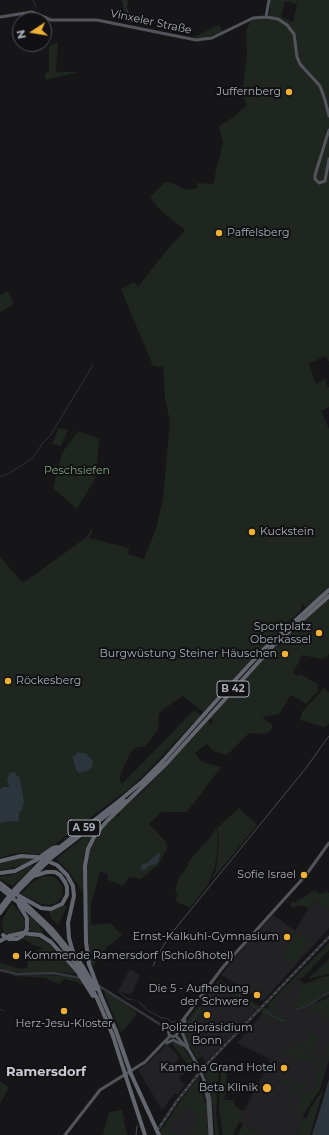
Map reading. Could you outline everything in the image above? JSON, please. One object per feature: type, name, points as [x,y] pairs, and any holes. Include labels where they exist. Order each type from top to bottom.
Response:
[{"type":"highway","name":"B 42","points":[[108,810],[143,781],[163,761],[263,650],[329,590]]},
{"type":"highway","name":"B 42","points":[[98,998],[89,964],[86,942],[85,862],[88,849],[93,838],[107,821],[166,764],[269,650],[329,596]]},
{"type":"highway","name":"B 42","points":[[72,842],[149,781]]},
{"type":"highway","name":"A 59","points":[[0,914],[2,906],[44,862],[53,848],[59,847],[108,810]]},
{"type":"highway","name":"A 59","points":[[47,857],[72,842]]},
{"type":"highway","points":[[0,861],[9,857],[37,857],[57,865],[67,875],[73,886],[74,896],[68,923],[68,935],[80,969]]},
{"type":"highway","points":[[0,873],[15,872],[36,860],[47,857]]},
{"type":"highway","points":[[0,883],[16,891],[41,908],[51,909],[62,904],[67,896],[67,887],[66,882],[60,875],[55,872],[47,872],[29,876]]},
{"type":"highway","points":[[0,888],[17,901],[44,926],[59,942],[80,969],[116,1031],[131,1074],[152,1113],[161,1135]]},
{"type":"highway","points":[[16,891],[52,929],[78,960]]},
{"type":"highway","points":[[2,933],[9,939],[17,939],[22,936],[27,929],[28,922],[26,916],[17,901]]},
{"type":"highway","points":[[0,917],[2,906]]},
{"type":"highway","points":[[0,941],[8,936],[22,933],[40,936],[51,942],[80,969],[98,998],[113,1036],[145,1135]]},
{"type":"main road","points":[[269,0],[266,17],[282,21],[292,31],[295,38],[297,58],[300,64],[320,86],[329,116]]},
{"type":"main road","name":"Vinxeler Straße","points":[[0,17],[32,12],[51,20],[101,21],[196,40],[212,38],[253,18],[266,17]]},
{"type":"main road","points":[[329,130],[315,175],[315,179],[319,183],[324,181],[329,159]]},
{"type":"main road","points":[[176,1029],[223,967],[306,874],[329,843]]},
{"type":"main road","points":[[187,1015],[182,1032],[204,1080],[208,1101],[211,1135]]},
{"type":"main road","points":[[170,1036],[169,1030],[172,1028],[176,1029]]},
{"type":"main road","points":[[176,1029],[178,1033],[176,1036]]},
{"type":"main road","points":[[64,1135],[100,1090],[144,1062],[170,1036],[176,1036],[189,1050]]},
{"type":"main road","points":[[160,1047],[168,1041],[173,1040],[185,1046]]},
{"type":"street","points":[[0,970],[17,974],[61,974],[89,980],[114,994],[169,1030]]},
{"type":"shaded area","points":[[78,752],[86,753],[93,761],[92,767],[89,770],[80,773],[77,772],[72,757]]},
{"type":"shaded area","points":[[10,772],[15,773],[20,779],[24,802],[22,810],[19,812],[19,821],[4,822],[0,824],[0,790],[2,787],[9,787],[7,779]]},
{"type":"shaded area","points":[[158,853],[160,854],[158,862],[154,865],[150,865],[143,871],[141,867],[142,864],[146,864]]},
{"type":"shaded area","points":[[313,901],[329,911],[329,928],[263,1001],[221,975],[246,944],[273,915],[295,931]]},
{"type":"shaded area","points":[[130,969],[140,975],[131,995],[118,991]]},
{"type":"shaded area","points":[[298,978],[318,1000],[317,1003],[329,1008],[329,1060],[320,1089],[305,1112],[297,1135],[260,1135],[239,1121],[270,1059],[237,1043],[269,1006],[276,1011],[273,1003]]},
{"type":"shaded area","points":[[217,988],[221,988],[238,997],[256,1010],[206,1062],[186,1035],[204,1011],[199,1006],[203,1001],[205,1003]]},
{"type":"shaded area","points":[[167,1044],[180,1058],[173,1064],[177,1069],[184,1064],[189,1070],[179,1078],[185,1085],[178,1095],[175,1093],[162,1110],[138,1070],[151,1060]]},
{"type":"shaded area","points":[[329,1079],[329,1135],[312,1135],[322,1103]]},
{"type":"shaded area","points":[[183,1105],[193,1112],[198,1120],[198,1123],[190,1135],[177,1135],[168,1129]]},
{"type":"green space","points":[[121,0],[127,0],[129,2],[126,8],[133,21],[129,20],[124,13]]},
{"type":"green space","points":[[270,0],[329,0],[329,362],[325,356],[309,364],[316,384],[325,379],[327,388],[329,387],[329,407],[321,411],[329,429],[329,654],[326,658],[321,659],[302,655],[293,673],[298,676],[300,674],[319,685],[316,688],[319,690],[306,704],[291,695],[279,714],[262,717],[273,726],[270,732],[262,734],[249,733],[227,755],[213,751],[207,744],[195,753],[202,762],[221,767],[187,812],[162,812],[149,824],[165,841],[168,847],[158,865],[141,879],[129,877],[123,886],[108,880],[107,874],[100,871],[91,905],[91,925],[110,923],[122,935],[107,947],[92,967],[88,948],[87,868],[88,856],[97,835],[117,815],[118,817],[120,815],[118,813],[144,790],[208,721],[211,724],[213,722],[210,718],[270,652],[313,613],[302,604],[301,611],[290,620],[254,657],[203,712],[183,696],[162,710],[159,714],[158,730],[145,746],[135,748],[130,753],[120,776],[122,784],[194,710],[201,715],[134,785],[43,853],[12,854],[0,858],[0,824],[15,821],[19,812],[7,779],[9,787],[6,786],[0,790],[0,557],[23,583],[87,537],[91,530],[93,530],[89,538],[129,548],[128,554],[144,559],[156,529],[163,498],[170,421],[165,399],[163,367],[153,366],[121,289],[134,282],[137,285],[137,288],[185,230],[160,210],[150,197],[165,182],[169,182],[187,190],[197,188],[197,183],[213,184],[223,142],[219,126],[232,118],[247,105],[242,94],[247,55],[246,31],[251,20],[268,18]],"holes":[[[285,1],[297,4],[293,22],[281,17]],[[78,752],[86,753],[93,761],[78,773],[72,759]]]},
{"type":"green space","points":[[219,25],[223,32],[204,38],[192,38]]},
{"type":"green space","points":[[58,42],[56,72],[78,72],[46,80],[44,73],[49,72],[49,52],[52,52],[52,45]]},
{"type":"green space","points":[[8,291],[14,304],[0,312],[0,295]]},
{"type":"green space","points":[[59,428],[68,430],[61,446],[52,444]]},
{"type":"green space","name":"Peschsiefen","points":[[78,431],[99,439],[96,477],[77,509],[53,488],[62,453]]},
{"type":"green space","points":[[324,688],[329,692],[329,724],[324,727],[300,720],[302,712]]},
{"type":"green space","points":[[239,808],[257,825],[211,881],[216,870],[218,855],[219,836],[217,828]]},
{"type":"green space","points":[[98,826],[97,830],[89,841],[84,857],[83,893],[68,870],[56,859]]},
{"type":"green space","points":[[216,829],[218,835],[217,855],[214,869],[208,884],[190,908],[175,901],[178,894],[175,892],[179,877],[186,869],[190,859],[209,839]]},
{"type":"green space","points":[[24,857],[33,859],[23,865],[0,870],[0,862]]},
{"type":"green space","points":[[31,865],[32,867],[13,886],[0,879],[1,876],[11,875]]},
{"type":"green space","points":[[45,876],[52,876],[57,879],[62,886],[63,893],[61,898],[56,903],[49,905],[41,904],[21,894],[30,884]]},
{"type":"green space","points":[[314,890],[321,894],[326,891],[329,893],[329,911],[314,901],[308,909],[299,905],[293,908],[290,904],[293,901],[295,903]]},
{"type":"green space","points":[[11,905],[19,911],[25,920],[25,924],[24,929],[9,934],[3,931],[2,925],[3,918]]},
{"type":"green space","points":[[64,905],[67,907],[58,925],[51,918],[49,911],[60,908]]},
{"type":"green space","points":[[28,917],[31,917],[42,929],[45,936],[29,930],[30,925]]},
{"type":"green space","points":[[296,932],[310,941],[295,963],[283,956]]},
{"type":"green space","points":[[28,934],[47,942],[76,973],[33,973],[8,971],[0,968],[0,963],[21,969],[27,968],[30,954],[33,951],[41,950],[41,947],[32,945],[30,942],[22,939]]},
{"type":"green space","points":[[329,943],[329,950],[302,978],[298,978],[273,1003],[278,1009],[276,1011],[267,1005]]},
{"type":"green space","points":[[329,959],[329,974],[308,979]]},
{"type":"green space","points":[[9,974],[64,976],[78,979],[83,983],[81,985],[77,982],[64,979],[59,984],[45,978],[15,976]]},
{"type":"green space","points":[[329,976],[329,995],[299,1009],[295,1008],[302,985],[322,977]]},
{"type":"green space","points":[[219,980],[242,993],[242,996],[260,1006],[256,1010],[238,997],[221,988],[216,989],[206,1003],[203,1001]]},
{"type":"green space","points":[[105,990],[136,1012],[136,1015],[121,1033],[104,993]]},
{"type":"green space","points":[[329,997],[329,1018],[321,1017],[322,1013],[310,1010],[314,1004]]},
{"type":"green space","points":[[198,1006],[205,1011],[186,1035],[201,1056],[198,1059],[187,1042],[183,1032],[185,1024]]},
{"type":"green space","points":[[264,1007],[286,1019],[285,1022],[282,1023],[260,1012]]},
{"type":"green space","points":[[309,1034],[319,1036],[317,1046],[310,1046],[306,1044]]},
{"type":"green space","points":[[329,1041],[329,1056],[319,1088],[320,1089],[303,1114],[295,1112],[295,1110],[300,1111],[300,1107],[298,1107],[304,1094],[294,1091],[293,1096],[291,1095],[293,1088],[312,1093],[321,1065],[316,1064],[317,1059],[324,1061]]},
{"type":"green space","points":[[177,1042],[184,1048],[195,1065],[197,1069],[195,1074],[171,1043]]},
{"type":"green space","points":[[296,1043],[305,1045],[304,1052],[312,1055],[313,1050],[305,1048],[306,1045],[309,1047],[316,1047],[312,1059],[314,1060],[313,1062],[279,1053],[281,1049],[288,1051],[289,1048],[301,1052],[302,1048],[294,1045]]},
{"type":"green space","points":[[213,1064],[218,1065],[219,1067],[216,1113],[219,1135],[215,1135],[213,1106],[205,1073]]},
{"type":"green space","points":[[222,1067],[228,1070],[226,1082],[229,1083],[224,1100],[233,1100],[236,1107],[241,1110],[245,1110],[233,1135],[223,1135],[222,1131],[219,1106]]},
{"type":"green space","points":[[199,1077],[205,1102],[207,1104],[208,1135],[190,1135],[198,1123],[198,1120],[193,1112],[183,1106],[168,1129],[177,1135],[158,1135],[183,1097]]},
{"type":"green space","points":[[282,1079],[308,1085],[306,1090],[305,1087],[304,1089],[294,1087],[294,1085],[292,1086],[286,1083],[281,1083]]},
{"type":"green space","points":[[0,1081],[9,1087],[0,1104]]},
{"type":"green space","points":[[323,1090],[310,1135],[297,1135],[302,1118],[306,1119],[310,1111],[309,1110]]},
{"type":"green space","points":[[122,1110],[127,1135],[103,1135],[109,1112]]},
{"type":"green space","points":[[243,1124],[260,1135],[238,1135]]},
{"type":"waterway","points":[[33,0],[36,7]]},
{"type":"waterway","points":[[124,0],[130,20]]},
{"type":"waterway","name":"Peschsiefen","points":[[0,477],[8,474],[33,458],[42,444],[50,436],[93,365]]},
{"type":"waterway","points":[[205,1002],[212,989],[221,984],[239,994],[241,1000],[248,1002],[257,1009]]},
{"type":"waterway","points":[[119,992],[128,999],[133,1000]]},
{"type":"waterway","points":[[295,1010],[305,1007],[329,992]]},
{"type":"waterway","points":[[138,1001],[147,1010],[162,1018],[166,1018],[172,1022],[176,1021]]},
{"type":"waterway","points":[[187,1023],[193,1020],[200,1008]]},
{"type":"waterway","points":[[0,1009],[4,1011]]},
{"type":"waterway","points":[[265,1011],[282,1021],[285,1020]]},
{"type":"tram line","points":[[153,966],[160,951],[171,934],[306,768],[329,736]]},
{"type":"tram line","points":[[136,1135],[137,1126]]},
{"type":"railway","points":[[159,1128],[177,1101],[204,1067],[329,937]]},
{"type":"place","name":"Juffernberg","points":[[289,92]]},
{"type":"place","name":"Paffelsberg","points":[[219,233]]},
{"type":"place","name":"Kuckstein","points":[[252,532]]},
{"type":"place","name":"Sportplatz Oberkassel","points":[[319,633]]},
{"type":"place","name":"Burgwüstung Steiner Häuschen","points":[[285,654]]},
{"type":"place","name":"Röckesberg","points":[[8,681]]},
{"type":"place","name":"Sofie Israel","points":[[304,875]]},
{"type":"place","name":"Ernst-Kalkuhl-Gymnasium","points":[[287,937]]},
{"type":"place","name":"Kommende Ramersdorf (Schloßhotel)","points":[[16,956]]},
{"type":"place","name":"Die 5 - Aufhebung der Schwere","points":[[257,995]]},
{"type":"place","name":"Herz-Jesu-Kloster","points":[[64,1011]]},
{"type":"place","name":"Polizeipräsidium Bonn","points":[[207,1015]]},
{"type":"place","name":"Kameha Grand Hotel","points":[[284,1068]]},
{"type":"place","name":"Beta Klinik","points":[[267,1088]]},
{"type":"district","name":"Ramersdorf","points":[[46,1072]]}]
